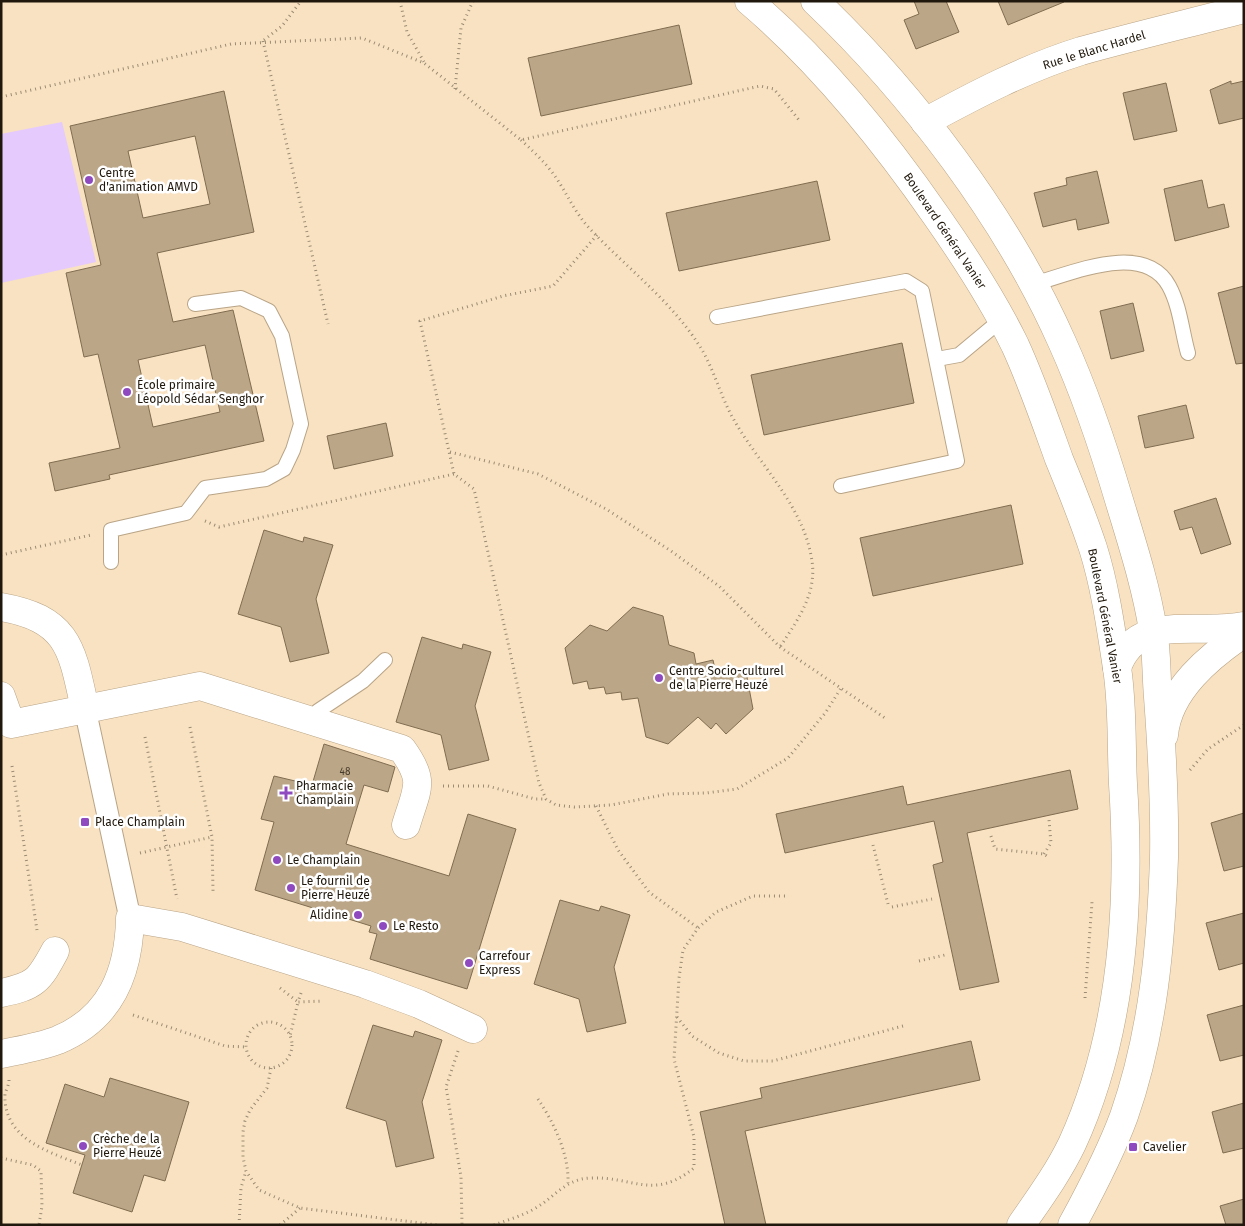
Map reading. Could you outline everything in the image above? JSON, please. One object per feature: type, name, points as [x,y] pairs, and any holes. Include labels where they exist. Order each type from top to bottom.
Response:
[{"type":"street","name":"Boulevard Général Vanier","points":[[750,1],[825,76],[898,161],[965,258],[1001,320],[1036,392],[1094,550],[1118,672],[1127,861],[1120,965],[1108,1034],[1094,1090],[1071,1145],[1056,1173],[1021,1225]]},
{"type":"street","points":[[815,1],[867,55],[925,122],[1000,229],[1033,284],[1062,341],[1088,406],[1116,488],[1146,593],[1154,632],[1162,756],[1164,812],[1163,904],[1150,1009],[1124,1114],[1111,1149],[1072,1225]]},
{"type":"street","name":"Rue le Blanc Hardel","points":[[925,122],[986,90],[1080,52],[1244,9]]},
{"type":"street","points":[[1146,593],[1154,612],[1163,621],[1191,629]]},
{"type":"street","points":[[1,607],[33,615],[51,625],[68,645],[75,662],[130,918],[122,973],[105,1006],[90,1022],[6,1065]]},
{"type":"street","points":[[1244,626],[1154,632],[1129,646],[1118,672],[1124,684],[1137,690],[1158,692],[1178,688],[1189,680],[1210,658],[1244,633]]},
{"type":"street","points":[[1162,756],[1165,729],[1169,717],[1189,680]]},
{"type":"street","points":[[1,696],[11,724],[200,686],[402,749],[415,768],[418,784],[406,824]]},
{"type":"street","points":[[130,918],[182,927],[365,984],[428,1008],[467,1036]]},
{"type":"street","points":[[1,993],[25,988],[42,975],[46,942]]},
{"type":"lane","points":[[1033,284],[1110,262],[1136,263],[1156,272],[1169,285],[1188,353]]},
{"type":"lane","points":[[717,318],[906,281],[922,291],[957,461],[841,486]]},
{"type":"lane","points":[[111,562],[111,530],[186,513],[204,488],[266,479],[284,469],[293,450],[300,424],[282,336],[269,311],[241,298],[195,304]]},
{"type":"lane","points":[[937,359],[959,355],[1001,320]]},
{"type":"lane","points":[[312,722],[318,711],[363,681],[385,660]]},
{"type":"path","points":[[263,41],[282,26],[301,1]]},
{"type":"path","points":[[400,1],[407,32],[424,63]]},
{"type":"path","points":[[456,89],[461,28],[473,1]]},
{"type":"path","points":[[1,96],[231,44],[263,41],[362,38],[424,63],[521,140],[544,162],[579,215],[596,235],[666,304],[700,345],[733,420],[794,511],[806,538],[812,561],[811,586],[798,620],[780,647]]},
{"type":"path","points":[[263,41],[328,324]]},
{"type":"path","points":[[521,140],[760,86],[774,89],[799,120]]},
{"type":"path","points":[[546,799],[539,783],[474,489],[454,474],[420,321],[503,296],[552,286],[596,235]]},
{"type":"path","points":[[450,452],[538,474],[606,509],[671,551],[719,586],[780,647],[885,718]]},
{"type":"path","points":[[186,513],[219,527],[454,474]]},
{"type":"path","points":[[1,555],[111,530]]},
{"type":"path","points":[[435,786],[488,786],[535,799],[546,799],[556,805],[596,806],[668,794],[706,793],[737,788],[788,758],[826,712],[841,688]]},
{"type":"path","points":[[1189,771],[1208,749],[1244,725]]},
{"type":"path","points":[[190,727],[212,838],[213,891]]},
{"type":"path","points":[[144,737],[177,900]]},
{"type":"path","points":[[12,766],[46,942]]},
{"type":"path","points":[[596,806],[618,850],[649,892],[698,928]]},
{"type":"path","points":[[990,836],[995,849],[1046,856],[1051,843],[1049,820]]},
{"type":"path","points":[[137,853],[212,838]]},
{"type":"path","points":[[874,845],[888,904]]},
{"type":"path","points":[[494,1225],[535,1209],[568,1183],[590,1178],[658,1185],[680,1179],[694,1168],[694,1137],[674,1059],[679,978],[684,950],[698,928],[716,912],[753,896],[786,896]]},
{"type":"path","points":[[892,907],[932,899]]},
{"type":"path","points":[[1084,998],[1092,902]]},
{"type":"path","points":[[919,960],[945,955]]},
{"type":"path","points":[[277,986],[299,999],[290,1036]]},
{"type":"path","points":[[133,1015],[225,1046],[246,1047]]},
{"type":"path","points":[[677,1016],[692,1036],[719,1053],[744,1061],[773,1062],[903,1026]]},
{"type":"path","points":[[274,1023],[286,1030],[290,1036],[292,1043],[289,1057],[284,1062],[271,1068],[264,1067],[252,1060],[246,1047],[249,1033],[260,1024],[274,1023]]},
{"type":"path","points":[[462,1225],[461,1177],[446,1087],[467,1036]]},
{"type":"path","points":[[6,1065],[5,1093],[7,1108],[17,1132],[37,1146],[82,1165]]},
{"type":"path","points":[[271,1068],[267,1088],[244,1121],[242,1147],[246,1171],[259,1190],[300,1208],[437,1225]]},
{"type":"path","points":[[538,1099],[560,1141],[568,1170],[568,1183]]},
{"type":"path","points":[[1,1158],[33,1165],[41,1171],[42,1206],[39,1225]]},
{"type":"path","points":[[239,1225],[241,1188],[246,1171]]},
{"type":"path","points":[[280,1225],[300,1208]]},
{"type":"shaded area","points":[[62,122],[96,262],[1,283],[1,134]]},
{"type":"building","points":[[914,1],[946,1],[959,32],[916,49],[904,20],[919,14]]},
{"type":"building","points":[[998,1],[1064,1],[1064,2],[1008,25]]},
{"type":"building","points":[[679,25],[692,84],[541,116],[528,58]]},
{"type":"building","points":[[1231,81],[1231,84],[1244,81],[1244,118],[1219,124],[1210,90]]},
{"type":"building","points":[[1166,83],[1177,131],[1134,140],[1123,93]]},
{"type":"building","points":[[224,91],[254,232],[157,253],[173,322],[233,310],[264,441],[109,475],[110,479],[55,491],[49,463],[120,448],[98,354],[84,357],[66,273],[101,265],[70,126]],"holes":[[[195,136],[210,204],[143,218],[128,151]],[[205,345],[220,412],[153,427],[138,360]]]},
{"type":"building","points":[[1097,171],[1109,223],[1078,230],[1076,219],[1043,227],[1034,193],[1067,185],[1066,178]]},
{"type":"building","points":[[1202,180],[1208,208],[1224,204],[1229,227],[1175,241],[1164,189]]},
{"type":"building","points":[[817,181],[830,240],[679,271],[666,213]]},
{"type":"building","points":[[1244,286],[1244,363],[1236,364],[1218,293]]},
{"type":"building","points":[[1133,303],[1144,351],[1111,359],[1100,311]]},
{"type":"building","points":[[902,343],[914,403],[764,435],[751,375]]},
{"type":"building","points":[[1186,405],[1194,438],[1145,448],[1138,416]]},
{"type":"building","points":[[386,423],[393,456],[334,469],[327,436]]},
{"type":"building","points":[[1216,498],[1231,544],[1201,554],[1192,527],[1180,530],[1174,511]]},
{"type":"building","points":[[1011,505],[1023,564],[873,596],[860,538]]},
{"type":"building","points":[[264,530],[303,542],[304,537],[333,545],[316,599],[329,653],[290,662],[281,627],[238,614]]},
{"type":"building","name":"Centre Socio-culturel de la Pierre Heuzé","points":[[633,607],[663,616],[669,645],[694,653],[696,664],[713,660],[715,669],[730,666],[732,674],[746,672],[753,709],[726,734],[716,723],[711,729],[698,717],[668,744],[646,737],[638,698],[622,700],[621,692],[606,694],[604,687],[589,689],[587,681],[573,684],[565,648],[590,625],[607,631]]},
{"type":"building","points":[[422,637],[462,649],[463,644],[491,652],[475,706],[489,760],[449,770],[441,735],[396,722]]},
{"type":"building","points":[[324,744],[395,767],[388,792],[364,785],[346,844],[449,876],[468,814],[516,829],[467,989],[370,959],[377,934],[369,932],[371,926],[255,890],[274,822],[261,819],[274,776],[312,785]]},
{"type":"building","points":[[1070,770],[1078,809],[967,833],[999,982],[960,990],[933,865],[943,862],[934,821],[785,853],[776,814],[903,786],[907,805]]},
{"type":"building","points":[[1244,813],[1244,866],[1224,871],[1211,823]]},
{"type":"building","points":[[560,900],[599,911],[601,906],[630,915],[614,967],[626,1023],[587,1032],[579,999],[534,984]]},
{"type":"building","points":[[1244,913],[1244,963],[1219,970],[1206,923]]},
{"type":"building","points":[[1244,1005],[1244,1055],[1220,1061],[1207,1015]]},
{"type":"building","points":[[373,1025],[413,1037],[415,1031],[442,1040],[422,1102],[434,1158],[396,1167],[386,1121],[346,1108]]},
{"type":"building","points":[[971,1041],[980,1080],[745,1131],[766,1225],[725,1225],[700,1112],[762,1098],[760,1088]]},
{"type":"building","name":"Crèche de la Pierre Heuzé","points":[[110,1078],[189,1102],[165,1181],[144,1175],[132,1212],[73,1193],[85,1155],[46,1143],[65,1084],[104,1097]]},
{"type":"building","points":[[1244,1103],[1244,1148],[1223,1153],[1212,1112]]},
{"type":"building","points":[[1244,1199],[1244,1225],[1226,1225],[1220,1206]]},
{"type":"place","name":"Centre d'animation AMVD","points":[[89,180]]},
{"type":"place","name":"École primaire Léopold Sédar Senghor","points":[[127,392]]},
{"type":"place","name":"Centre Socio-culturel de la Pierre Heuzé","points":[[659,678]]},
{"type":"place","name":"Pharmacie Champlain","points":[[286,793]]},
{"type":"place","name":"Place Champlain","points":[[85,822]]},
{"type":"place","name":"Le Champlain","points":[[277,860]]},
{"type":"place","name":"Le fournil de Pierre Heuzé","points":[[291,888]]},
{"type":"place","name":"Alidine","points":[[358,915]]},
{"type":"place","name":"Le Resto","points":[[383,926]]},
{"type":"place","name":"Carrefour Express","points":[[469,963]]},
{"type":"place","name":"Crèche de la Pierre Heuzé","points":[[83,1146]]},
{"type":"place","name":"Cavelier","points":[[1133,1147]]}]
